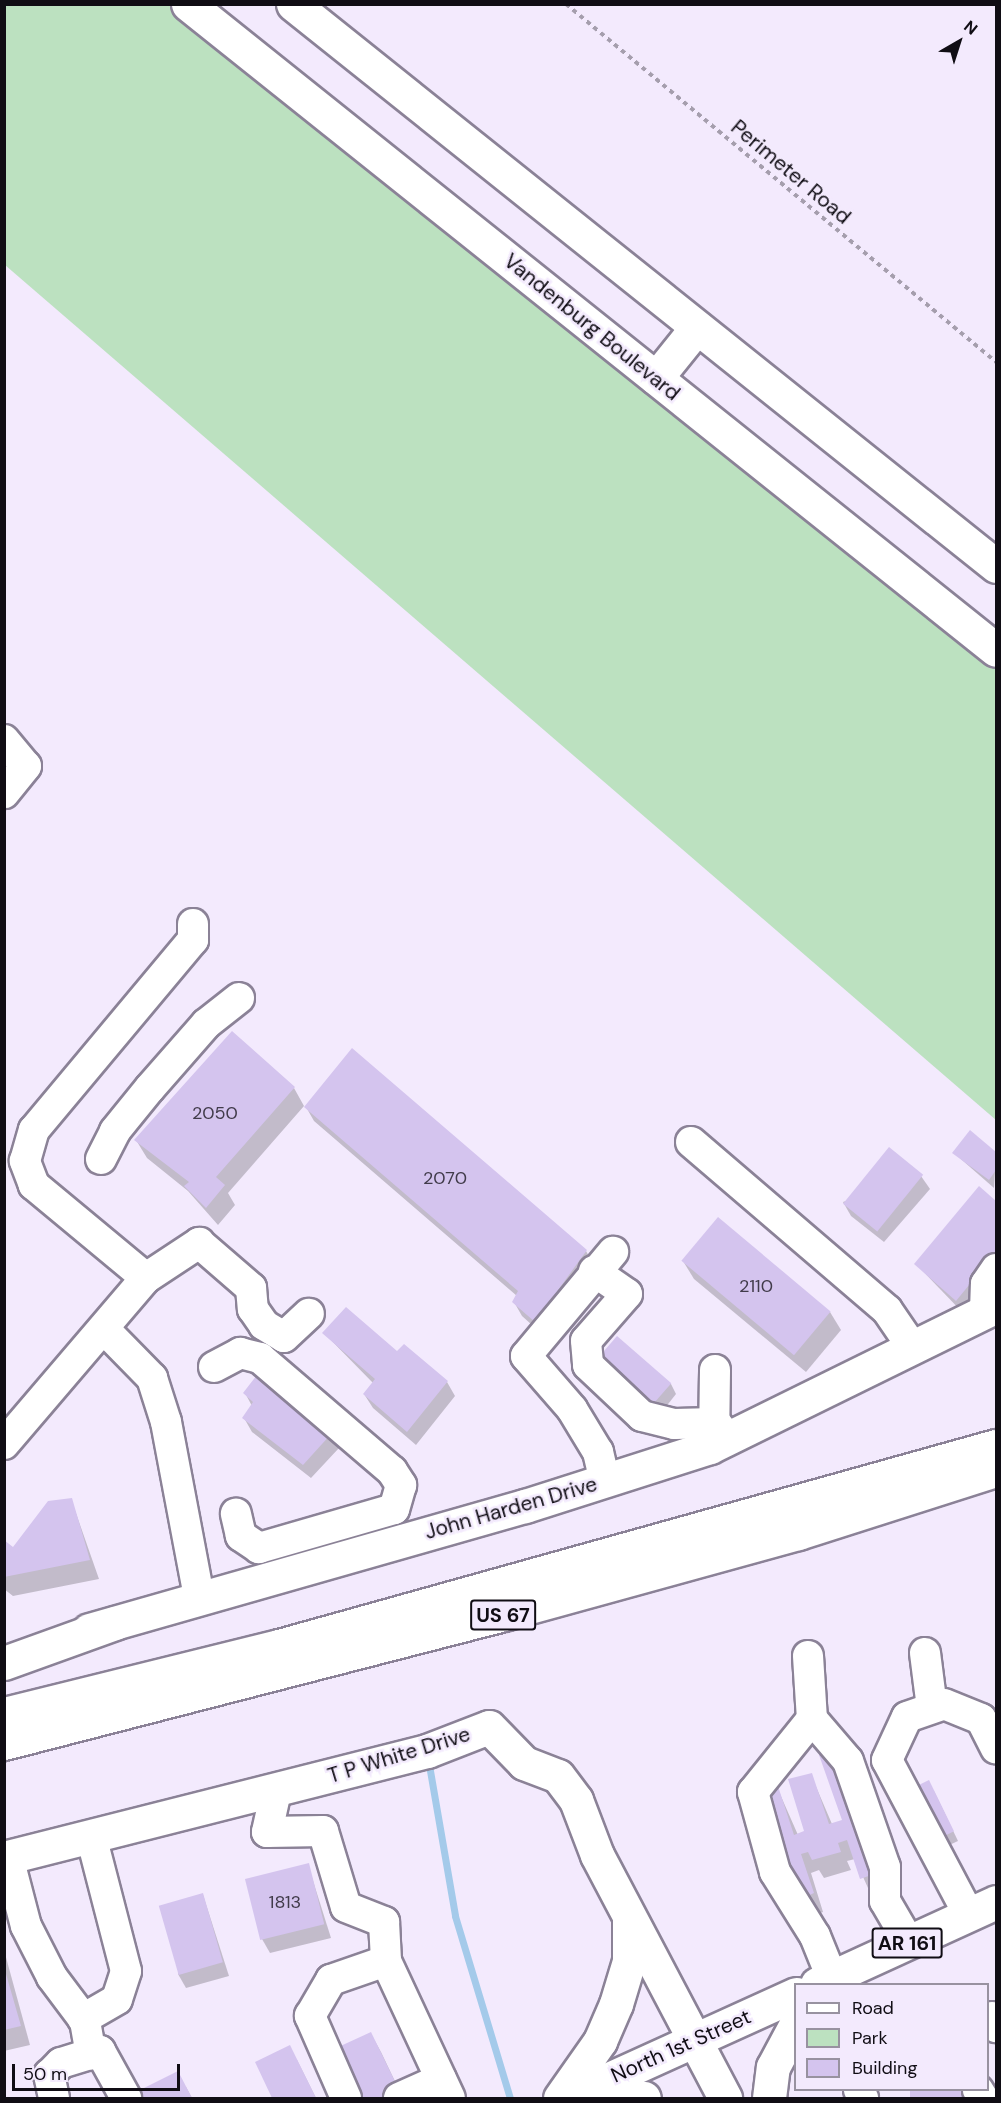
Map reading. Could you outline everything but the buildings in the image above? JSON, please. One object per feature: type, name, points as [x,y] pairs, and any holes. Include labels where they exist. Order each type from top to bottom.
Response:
[{"type":"main road","name":"Vandenburg Boulevard","points":[[188,4],[996,650]]},
{"type":"main road","points":[[293,4],[996,566]]},
{"type":"main road","points":[[656,378],[697,327]]},
{"type":"main road","name":"John Harden Drive","points":[[4,1654],[115,1623],[199,1596],[605,1482],[718,1435],[913,1348],[991,1308]]},
{"type":"main road","name":"US 67","points":[[4,1714],[279,1646],[996,1446]]},
{"type":"main road","name":"US 67","points":[[4,1743],[527,1608],[798,1533],[996,1470]]},
{"type":"main road","points":[[4,1663],[115,1623]]},
{"type":"main road","name":"T P White Drive","points":[[6,1857],[276,1791],[427,1750],[489,1727],[524,1763],[558,1776],[564,1784],[725,2098]]},
{"type":"main road","name":"North 1st Street","points":[[821,1983],[983,1908]]},
{"type":"main road","points":[[630,1915],[629,1961],[616,2004],[600,2041],[569,2097],[644,2098]]},
{"type":"main road","name":"North 1st Street","points":[[569,2097],[794,1996]]},
{"type":"main road","points":[[769,2098],[777,2057],[794,2026]]},
{"type":"lane","points":[[4,740],[26,766],[4,793]]},
{"type":"lane","points":[[34,1185],[25,1161],[34,1130],[193,940],[193,924]]},
{"type":"lane","points":[[101,1159],[115,1131],[150,1088],[206,1024],[239,998]]},
{"type":"lane","points":[[691,1142],[887,1310],[913,1348]]},
{"type":"lane","points":[[4,1160],[146,1278]]},
{"type":"lane","points":[[4,1444],[146,1278],[199,1243],[251,1288],[253,1309],[264,1325],[284,1337],[309,1314]]},
{"type":"lane","points":[[605,1482],[597,1452],[572,1408],[526,1356],[603,1261],[627,1294],[586,1341],[588,1365],[642,1416],[718,1435],[715,1370]]},
{"type":"lane","points":[[991,1308],[986,1284],[996,1269]]},
{"type":"lane","points":[[104,1329],[152,1378],[166,1422],[199,1596]]},
{"type":"lane","points":[[214,1367],[240,1353],[260,1358],[392,1471],[401,1485],[394,1509],[268,1546],[248,1545],[236,1514]]},
{"type":"lane","points":[[925,1653],[932,1708]]},
{"type":"lane","points":[[808,1656],[812,1719],[848,1761],[885,1867],[885,1901],[909,1942]]},
{"type":"lane","points":[[983,1908],[888,1760],[907,1717],[944,1704],[981,1719],[996,1748]]},
{"type":"lane","points":[[812,1719],[753,1792],[775,1872],[815,1936],[817,1983]]},
{"type":"lane","points":[[276,1791],[267,1832],[323,1831],[346,1907],[384,1922],[386,1960],[445,2089],[399,2098]]},
{"type":"lane","points":[[83,2019],[117,1999],[126,1971],[90,1836]]},
{"type":"lane","points":[[6,1857],[26,1926],[52,1977],[83,2019],[92,2054]]},
{"type":"lane","points":[[346,2098],[310,2016],[331,1980],[386,1960]]},
{"type":"lane","points":[[54,2098],[49,2075],[61,2063],[100,2051],[109,2061],[126,2098]]},
{"type":"path","name":"Perimeter Road","points":[[566,4],[996,362]]},
{"type":"green space","points":[[5,5],[188,5],[996,650],[996,1120],[5,265]]},
{"type":"waterway","points":[[428,1759],[455,1916],[510,2098]]}]
